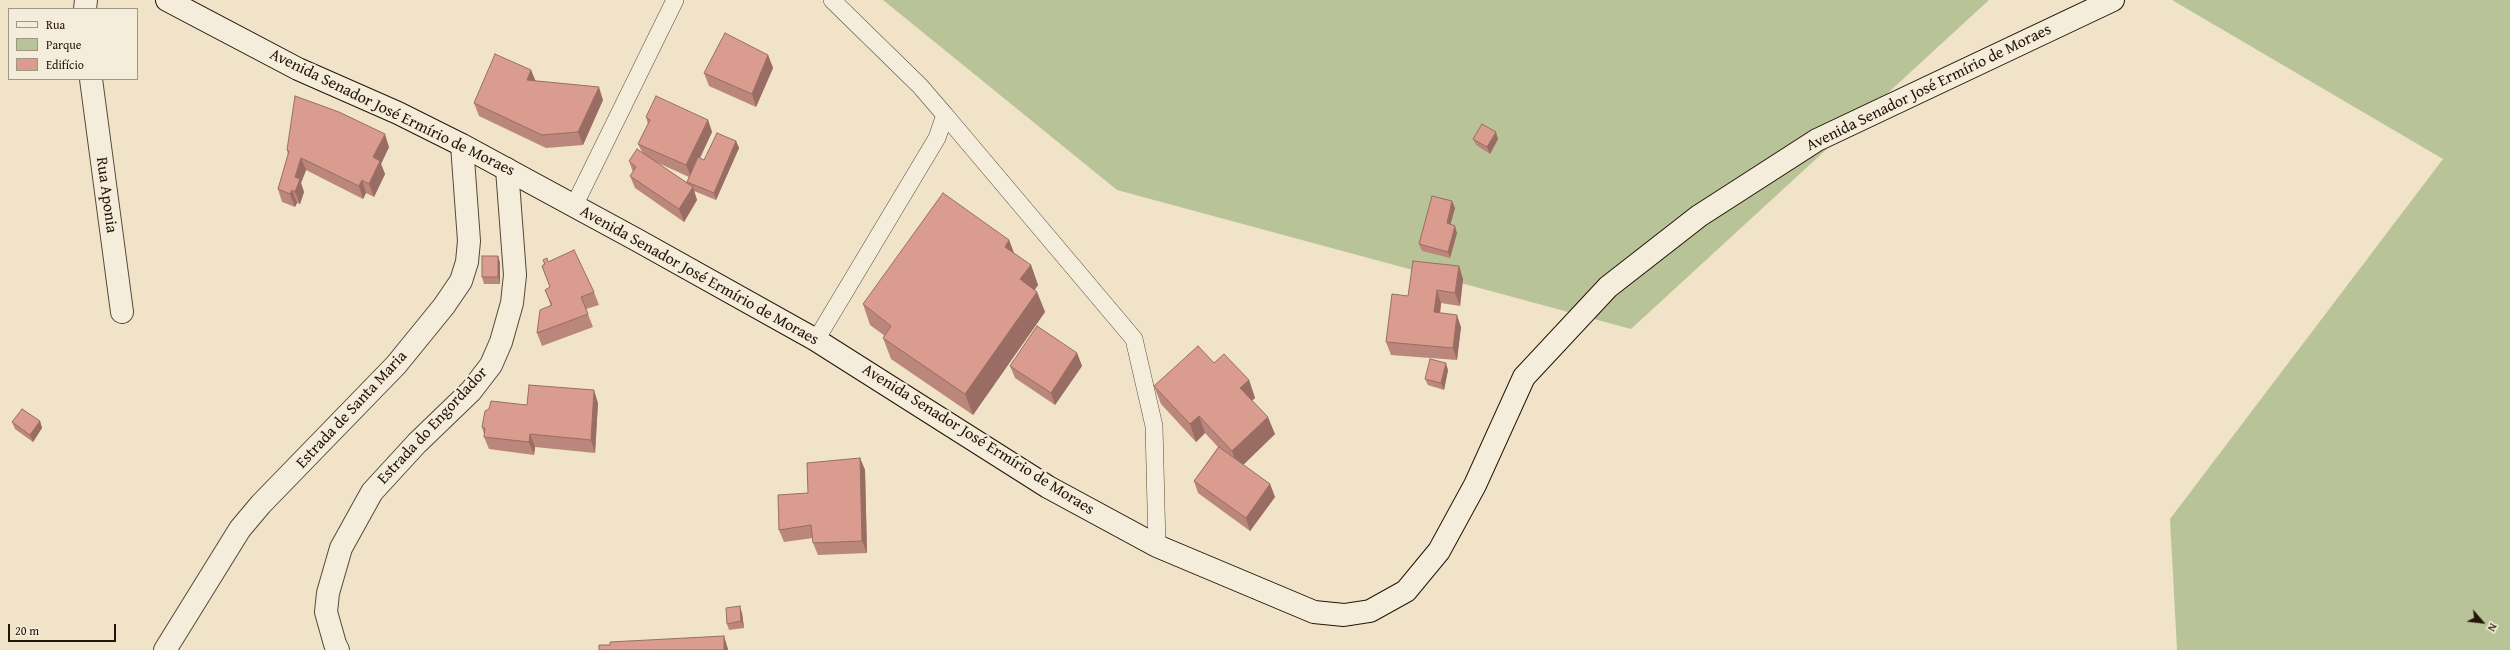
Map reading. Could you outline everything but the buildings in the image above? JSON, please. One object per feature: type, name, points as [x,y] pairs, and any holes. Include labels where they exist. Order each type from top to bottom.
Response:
[{"type":"main road","name":"Avenida Senador José Ermírio de Moraes","points":[[167,0],[298,69],[398,113],[507,169],[816,340],[1048,487],[1157,546],[1314,612],[1344,615],[1370,611],[1406,592],[1440,551],[1474,485],[1524,377],[1608,287],[1699,216],[1817,140],[2112,0]]},
{"type":"main road","name":"Rua Aponia","points":[[91,80],[122,312]]},
{"type":"main road","name":"Estrada de Santa Maria","points":[[165,650],[240,529],[261,504],[396,365],[444,306],[461,280],[467,262],[469,241],[462,145]]},
{"type":"main road","name":"Estrada do Engordador","points":[[338,650],[326,612],[328,593],[341,548],[372,492],[417,442],[470,392],[491,365],[501,342],[512,303],[515,275],[507,169]]},
{"type":"lane","points":[[574,206],[675,0]]},
{"type":"lane","points":[[832,0],[920,86],[1134,339],[1154,426],[1157,546]]},
{"type":"lane","points":[[816,340],[937,138],[944,115]]},
{"type":"green space","points":[[883,0],[1989,0],[1631,329],[1117,190]]},
{"type":"green space","points":[[2172,0],[2510,0],[2510,650],[2177,650],[2170,519],[2443,159]]}]
